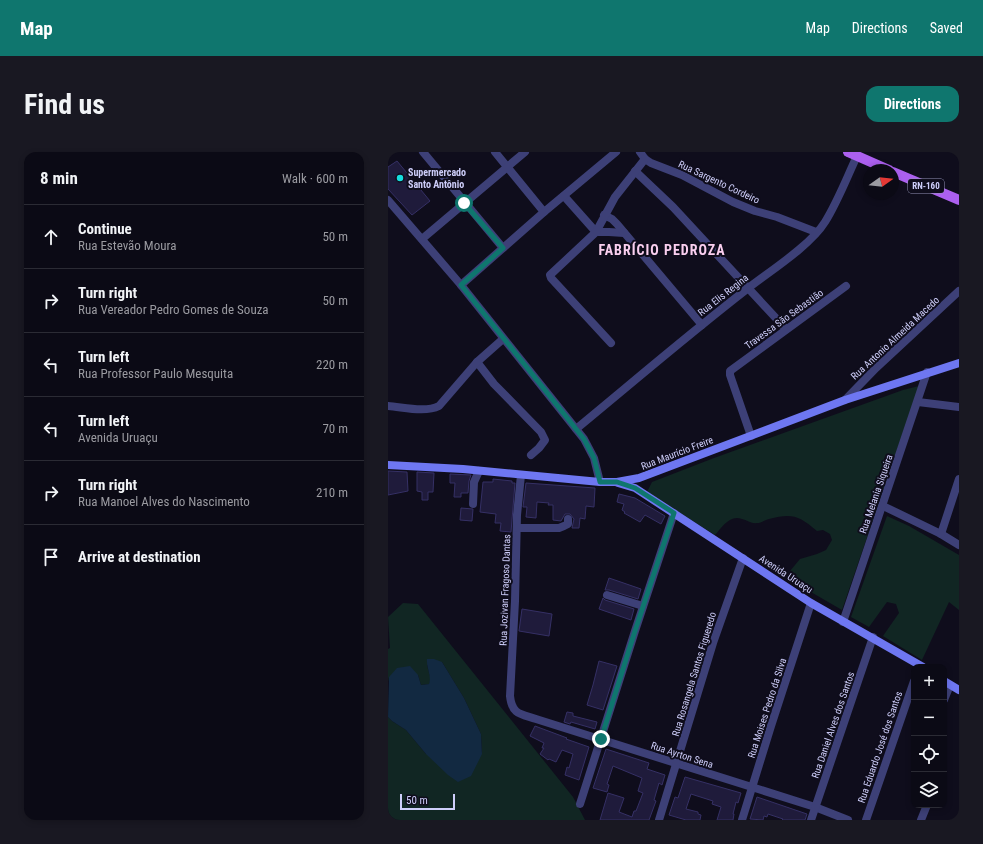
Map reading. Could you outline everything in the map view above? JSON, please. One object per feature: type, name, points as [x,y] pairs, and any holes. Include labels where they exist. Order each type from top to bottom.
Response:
[{"type":"main road","points":[[852,154],[875,164]]},
{"type":"main road","name":"RN-160","points":[[899,175],[959,200]]},
{"type":"street","points":[[423,152],[503,248]]},
{"type":"street","points":[[495,152],[544,212]]},
{"type":"street","points":[[422,239],[525,152]]},
{"type":"street","points":[[461,285],[544,212],[616,152]]},
{"type":"street","name":"Rua Elis Regina","points":[[576,429],[702,325],[780,264],[816,232],[825,222],[832,210],[852,154]]},
{"type":"street","points":[[611,343],[550,276],[596,232],[615,197],[635,171],[642,155]]},
{"type":"street","name":"Rua Sargento Cordeiro","points":[[642,155],[660,167],[682,175],[733,202],[816,232]]},
{"type":"street","points":[[635,171],[673,207],[786,329]]},
{"type":"street","points":[[564,196],[596,232],[624,233]]},
{"type":"street","points":[[388,200],[461,285],[584,439],[594,458],[600,482]]},
{"type":"street","points":[[604,215],[612,219],[702,325]]},
{"type":"street","name":"Travessa São Sebastião","points":[[751,436],[730,375],[730,371],[846,286]]},
{"type":"street","name":"Rua Antonio Almeida Macedo","points":[[845,400],[876,368],[959,291]]},
{"type":"street","points":[[388,406],[423,409],[439,406],[477,362],[503,339]]},
{"type":"street","points":[[477,362],[494,384],[541,432],[545,440],[531,455]]},
{"type":"street","name":"Rua Maurício Freire","points":[[388,465],[479,471],[600,482],[617,482],[647,475],[845,400],[927,372],[959,363]]},
{"type":"street","name":"Rua Melania Siqueira","points":[[843,622],[927,372]]},
{"type":"street","points":[[918,402],[959,407]]},
{"type":"street","points":[[474,504],[474,482],[479,471]]},
{"type":"street","name":"Rua Jozivan Fragoso Dantas","points":[[512,707],[510,696],[516,602],[517,528],[521,475]]},
{"type":"street","points":[[642,492],[640,487],[642,481],[647,475]]},
{"type":"street","points":[[941,534],[959,479]]},
{"type":"street","name":"Avenida Uruaçu","points":[[617,482],[642,492],[812,603],[843,622],[873,637],[917,664]]},
{"type":"street","points":[[883,506],[941,534],[959,545]]},
{"type":"street","points":[[580,804],[674,513]]},
{"type":"street","points":[[517,528],[559,528],[568,524],[568,519]]},
{"type":"street","name":"Rua Rosangela Santos Figueredo","points":[[659,820],[713,643],[743,558]]},
{"type":"street","points":[[607,595],[643,606]]},
{"type":"street","name":"Rua Moises Pedro da Silva","points":[[742,820],[812,603]]},
{"type":"street","name":"Rua Daniel Alves dos Santos","points":[[811,820],[873,637]]},
{"type":"street","points":[[947,683],[959,690]]},
{"type":"street","name":"Rua Eduardo José dos Santos","points":[[866,820],[911,690]]},
{"type":"street","name":"Rua Ayrton Sena","points":[[512,707],[519,714],[601,739],[848,820]]},
{"type":"street","points":[[921,820],[926,808]]},
{"type":"green space","points":[[919,386],[842,610],[785,577],[800,559],[826,550],[832,540],[830,534],[823,530],[817,531],[800,519],[783,516],[768,519],[760,523],[734,518],[723,525],[715,535],[647,492],[652,482],[903,390]]},
{"type":"green space","points":[[887,516],[909,526],[959,555],[959,610],[949,602],[922,660],[883,636],[899,613],[896,604],[887,602],[869,627],[851,617]]},
{"type":"green space","points":[[403,603],[418,604],[573,797],[585,820],[388,820],[388,717],[406,730],[426,754],[482,754],[481,734],[464,698],[442,662],[427,665],[431,680],[429,684],[421,685],[418,675],[389,677],[388,682],[388,649],[390,648],[388,617]]},
{"type":"water","points":[[427,659],[434,659],[442,662],[464,698],[481,734],[482,754],[471,776],[458,782],[448,775],[426,754],[406,730],[388,717],[389,677],[397,668],[410,666],[418,675],[421,685],[429,684],[430,678]]},
{"type":"building","name":"Supermercado Santo Antônio","points":[[397,161],[430,201],[412,215],[388,189],[388,167]]},
{"type":"building","points":[[388,471],[407,472],[408,491],[388,495]]},
{"type":"building","points":[[417,472],[434,473],[433,492],[428,492],[428,500],[422,500],[422,492],[417,491]]},
{"type":"building","points":[[450,474],[471,475],[468,493],[461,493],[461,497],[454,497],[455,483],[450,483]]},
{"type":"building","points":[[493,479],[512,481],[512,483],[515,483],[511,532],[500,531],[501,523],[495,523],[496,514],[480,512],[483,482],[493,482]]},
{"type":"building","points":[[526,483],[595,488],[594,507],[586,506],[585,519],[580,518],[579,528],[572,528],[574,519],[570,514],[565,514],[561,521],[553,520],[553,505],[548,505],[549,503],[537,502],[536,518],[526,517],[527,507],[523,507]]},
{"type":"building","points":[[619,494],[635,498],[665,516],[661,524],[645,515],[640,522],[624,513],[625,512],[622,510],[624,504],[617,502]]},
{"type":"building","points":[[461,508],[473,509],[472,521],[460,520]]},
{"type":"building","points":[[609,578],[641,589],[638,599],[605,590]]},
{"type":"building","points":[[603,598],[605,600],[634,609],[631,620],[599,609]]},
{"type":"building","points":[[522,609],[552,614],[549,636],[519,631]]},
{"type":"building","points":[[599,661],[617,666],[603,710],[587,705]]},
{"type":"building","points":[[567,712],[573,713],[573,716],[597,722],[595,729],[571,722],[570,724],[564,722]]},
{"type":"building","points":[[535,726],[589,747],[579,780],[565,775],[567,767],[569,768],[573,754],[562,750],[556,762],[549,759],[548,760],[540,754],[544,748],[542,748],[544,743],[530,736]]},
{"type":"building","points":[[606,749],[649,763],[647,769],[665,775],[662,785],[659,783],[654,800],[656,801],[649,820],[600,820],[608,793],[624,798],[619,812],[632,817],[643,793],[638,791],[642,778],[613,766],[607,784],[609,785],[607,792],[593,788]]},
{"type":"building","points":[[685,777],[741,793],[738,803],[736,802],[733,820],[717,820],[721,807],[712,804],[713,801],[691,794],[686,809],[698,812],[698,814],[701,815],[700,820],[686,820],[669,815],[675,797],[678,798]]},
{"type":"building","points":[[757,797],[807,814],[805,820],[782,820],[783,819],[768,814],[767,817],[764,816],[763,820],[750,819]]},
{"type":"place","name":"Supermercado Santo Antônio","points":[[400,178]]},
{"type":"district","name":"FABRÍCIO PEDROZA","points":[[662,250]]},
{"type":"route","points":[[464,203],[503,248],[461,285],[544,391],[584,439],[594,458],[600,482],[617,482],[635,488],[674,513],[601,739]]}]
